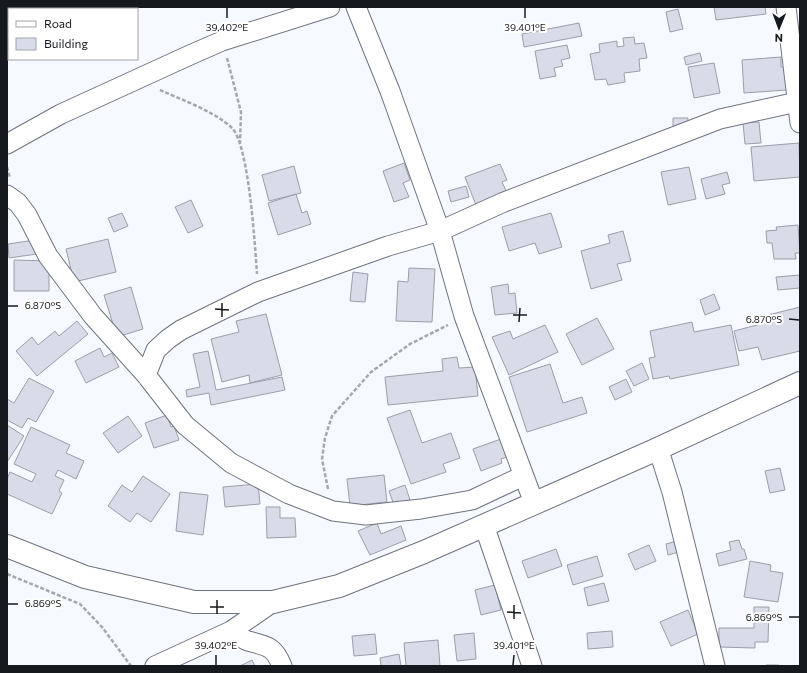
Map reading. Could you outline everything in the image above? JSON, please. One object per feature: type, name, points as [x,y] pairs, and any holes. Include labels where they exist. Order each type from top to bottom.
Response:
[{"type":"main road","points":[[7,546],[85,577],[194,602],[273,602],[339,586],[424,552],[800,384]]},
{"type":"street","points":[[7,144],[61,114],[135,78],[222,42],[330,7]]},
{"type":"street","points":[[356,7],[390,91],[440,231],[464,316],[534,504]]},
{"type":"street","points":[[786,7],[800,123]]},
{"type":"street","points":[[146,376],[156,350],[168,339],[181,330],[258,292],[388,246],[440,231],[504,202],[720,119],[797,102]]},
{"type":"street","points":[[7,195],[18,203],[27,215],[48,256],[66,282],[113,340],[146,376],[185,425],[232,463],[289,494],[333,511],[366,515],[421,509],[472,500],[523,476]]},
{"type":"street","points":[[658,448],[672,492],[715,666]]},
{"type":"street","points":[[484,525],[532,666]]},
{"type":"street","points":[[155,666],[231,631],[273,602]]},
{"type":"street","points":[[231,631],[247,640],[264,644],[275,651],[282,666]]},
{"type":"path","points":[[222,42],[242,112],[240,144]]},
{"type":"path","points":[[135,78],[217,116],[233,129],[240,144],[252,207],[258,292]]},
{"type":"path","points":[[333,511],[322,459],[325,438],[332,416],[371,372],[410,344],[464,316]]},
{"type":"path","points":[[7,574],[80,604],[102,627],[131,666]]},
{"type":"building","points":[[714,7],[765,7],[766,14],[716,20]]},
{"type":"building","points":[[678,9],[683,29],[670,32],[666,12]]},
{"type":"building","points":[[579,23],[582,36],[524,47],[522,34]]},
{"type":"building","points":[[634,37],[635,44],[644,43],[647,58],[639,59],[640,71],[624,73],[625,82],[608,85],[606,79],[595,80],[590,54],[600,52],[599,44],[617,41],[617,47],[624,46],[623,38]]},
{"type":"building","points":[[567,45],[570,58],[561,60],[563,66],[554,68],[556,76],[540,79],[535,51]]},
{"type":"building","points":[[700,53],[702,61],[686,65],[684,57]]},
{"type":"building","points":[[781,57],[781,67],[785,67],[787,90],[744,93],[742,60]]},
{"type":"building","points":[[714,63],[720,93],[694,98],[688,67]]},
{"type":"building","points":[[673,118],[688,118],[688,127],[673,127]]},
{"type":"building","points":[[759,122],[761,143],[745,144],[743,123]]},
{"type":"building","points":[[799,143],[800,177],[754,181],[751,147]]},
{"type":"building","points":[[404,163],[410,180],[403,183],[409,197],[394,202],[383,171]]},
{"type":"building","points":[[500,164],[507,180],[502,182],[507,193],[476,205],[465,177]]},
{"type":"building","points":[[294,166],[301,193],[269,201],[262,175]]},
{"type":"building","points":[[689,167],[696,199],[668,205],[661,172]]},
{"type":"building","points":[[727,172],[730,183],[722,185],[725,194],[706,199],[701,179]]},
{"type":"building","points":[[466,186],[469,197],[451,202],[448,191]]},
{"type":"building","points":[[296,194],[302,213],[307,211],[311,224],[278,235],[268,203]]},
{"type":"building","points":[[191,200],[203,226],[188,233],[175,207]]},
{"type":"building","points":[[122,213],[128,226],[114,232],[108,218]]},
{"type":"building","points":[[551,213],[562,247],[539,254],[535,243],[509,251],[502,227]]},
{"type":"building","points":[[798,225],[800,253],[795,253],[796,259],[774,259],[772,243],[767,243],[766,231],[777,230],[776,227]]},
{"type":"building","points":[[623,231],[631,261],[617,264],[622,280],[591,289],[581,251],[610,243],[608,235]]},
{"type":"building","points":[[108,239],[116,272],[74,282],[66,249]]},
{"type":"building","points":[[35,240],[37,254],[9,258],[8,244]]},
{"type":"building","points":[[14,260],[49,261],[49,291],[14,291]]},
{"type":"building","points":[[409,268],[435,269],[432,322],[396,321],[398,281],[408,282]]},
{"type":"building","points":[[353,272],[368,274],[365,302],[350,301]]},
{"type":"building","points":[[800,275],[800,288],[778,290],[776,277]]},
{"type":"building","points":[[508,284],[509,294],[515,293],[517,313],[495,315],[491,287]]},
{"type":"building","points":[[131,287],[143,329],[117,337],[104,295]]},
{"type":"building","points":[[714,294],[720,309],[705,315],[700,300]]},
{"type":"building","points":[[800,307],[800,351],[762,360],[758,347],[739,351],[734,331],[757,325],[756,318]]},
{"type":"building","points":[[266,314],[282,375],[250,383],[249,375],[222,382],[211,339],[239,332],[236,321]]},
{"type":"building","points":[[597,318],[614,349],[582,365],[566,334]]},
{"type":"building","points":[[77,321],[88,334],[37,376],[16,351],[32,337],[38,345],[55,331],[59,336]]},
{"type":"building","points":[[692,322],[694,332],[731,325],[739,365],[670,379],[669,376],[653,379],[649,358],[655,357],[650,331]]},
{"type":"building","points":[[545,325],[558,352],[509,375],[492,337],[510,331],[513,339]]},
{"type":"building","points":[[100,348],[104,357],[112,353],[119,367],[86,383],[75,361]]},
{"type":"building","points":[[208,351],[216,390],[282,377],[285,390],[211,405],[209,393],[187,397],[186,390],[200,387],[193,354]]},
{"type":"building","points":[[457,357],[459,368],[475,367],[478,396],[388,405],[385,377],[443,371],[442,359]]},
{"type":"building","points":[[642,363],[649,379],[634,386],[626,371]]},
{"type":"building","points":[[550,364],[563,403],[582,397],[587,413],[527,432],[509,377]]},
{"type":"building","points":[[29,378],[54,391],[36,422],[28,418],[22,428],[7,420],[7,399],[14,403]]},
{"type":"building","points":[[626,379],[632,392],[615,400],[609,387]]},
{"type":"building","points":[[410,410],[422,443],[451,433],[460,458],[443,464],[446,472],[411,484],[387,418]]},
{"type":"building","points":[[167,415],[171,427],[174,426],[179,440],[154,448],[145,423]]},
{"type":"building","points":[[128,416],[142,436],[118,453],[103,433]]},
{"type":"building","points":[[7,425],[24,436],[7,462]]},
{"type":"building","points":[[31,427],[70,445],[66,453],[84,461],[76,479],[58,470],[55,476],[64,480],[59,491],[62,493],[52,514],[7,494],[7,479],[10,472],[32,482],[36,474],[14,464]]},
{"type":"building","points":[[501,439],[507,457],[501,459],[502,463],[481,471],[473,449]]},
{"type":"building","points":[[780,468],[785,490],[770,493],[765,471]]},
{"type":"building","points":[[384,475],[387,502],[350,506],[347,479]]},
{"type":"building","points":[[143,476],[170,494],[151,522],[137,513],[130,522],[108,506],[122,485],[132,492]]},
{"type":"building","points":[[258,484],[260,504],[225,507],[223,487]]},
{"type":"building","points":[[405,485],[410,500],[394,505],[389,491]]},
{"type":"building","points":[[180,492],[208,495],[203,535],[176,531]]},
{"type":"building","points":[[266,507],[280,507],[280,518],[295,518],[296,537],[267,538]]},
{"type":"building","points":[[377,523],[381,534],[401,526],[406,540],[370,555],[358,531]]},
{"type":"building","points":[[739,540],[747,559],[719,566],[716,554],[731,550],[729,542]]},
{"type":"building","points":[[677,541],[679,552],[668,555],[666,544]]},
{"type":"building","points":[[649,545],[656,561],[635,570],[628,554]]},
{"type":"building","points":[[556,549],[562,566],[528,578],[522,561]]},
{"type":"building","points":[[597,556],[603,576],[573,585],[567,565]]},
{"type":"building","points":[[750,561],[771,565],[770,571],[783,573],[778,602],[744,597]]},
{"type":"building","points":[[604,583],[609,601],[588,606],[584,588]]},
{"type":"building","points":[[495,585],[501,610],[481,615],[475,590]]},
{"type":"building","points":[[754,607],[769,607],[768,642],[755,642],[755,648],[719,647],[719,628],[754,628]]},
{"type":"building","points":[[688,610],[698,634],[671,646],[660,622]]},
{"type":"building","points":[[612,631],[613,647],[588,649],[587,633]]},
{"type":"building","points":[[474,633],[476,659],[457,661],[454,635]]},
{"type":"building","points":[[375,634],[377,654],[354,656],[352,636]]},
{"type":"building","points":[[438,640],[440,666],[406,666],[404,643]]},
{"type":"building","points":[[399,654],[401,666],[381,666],[380,658]]},
{"type":"building","points":[[252,660],[255,666],[240,666]]},
{"type":"building","points":[[779,665],[779,666],[766,666]]}]
